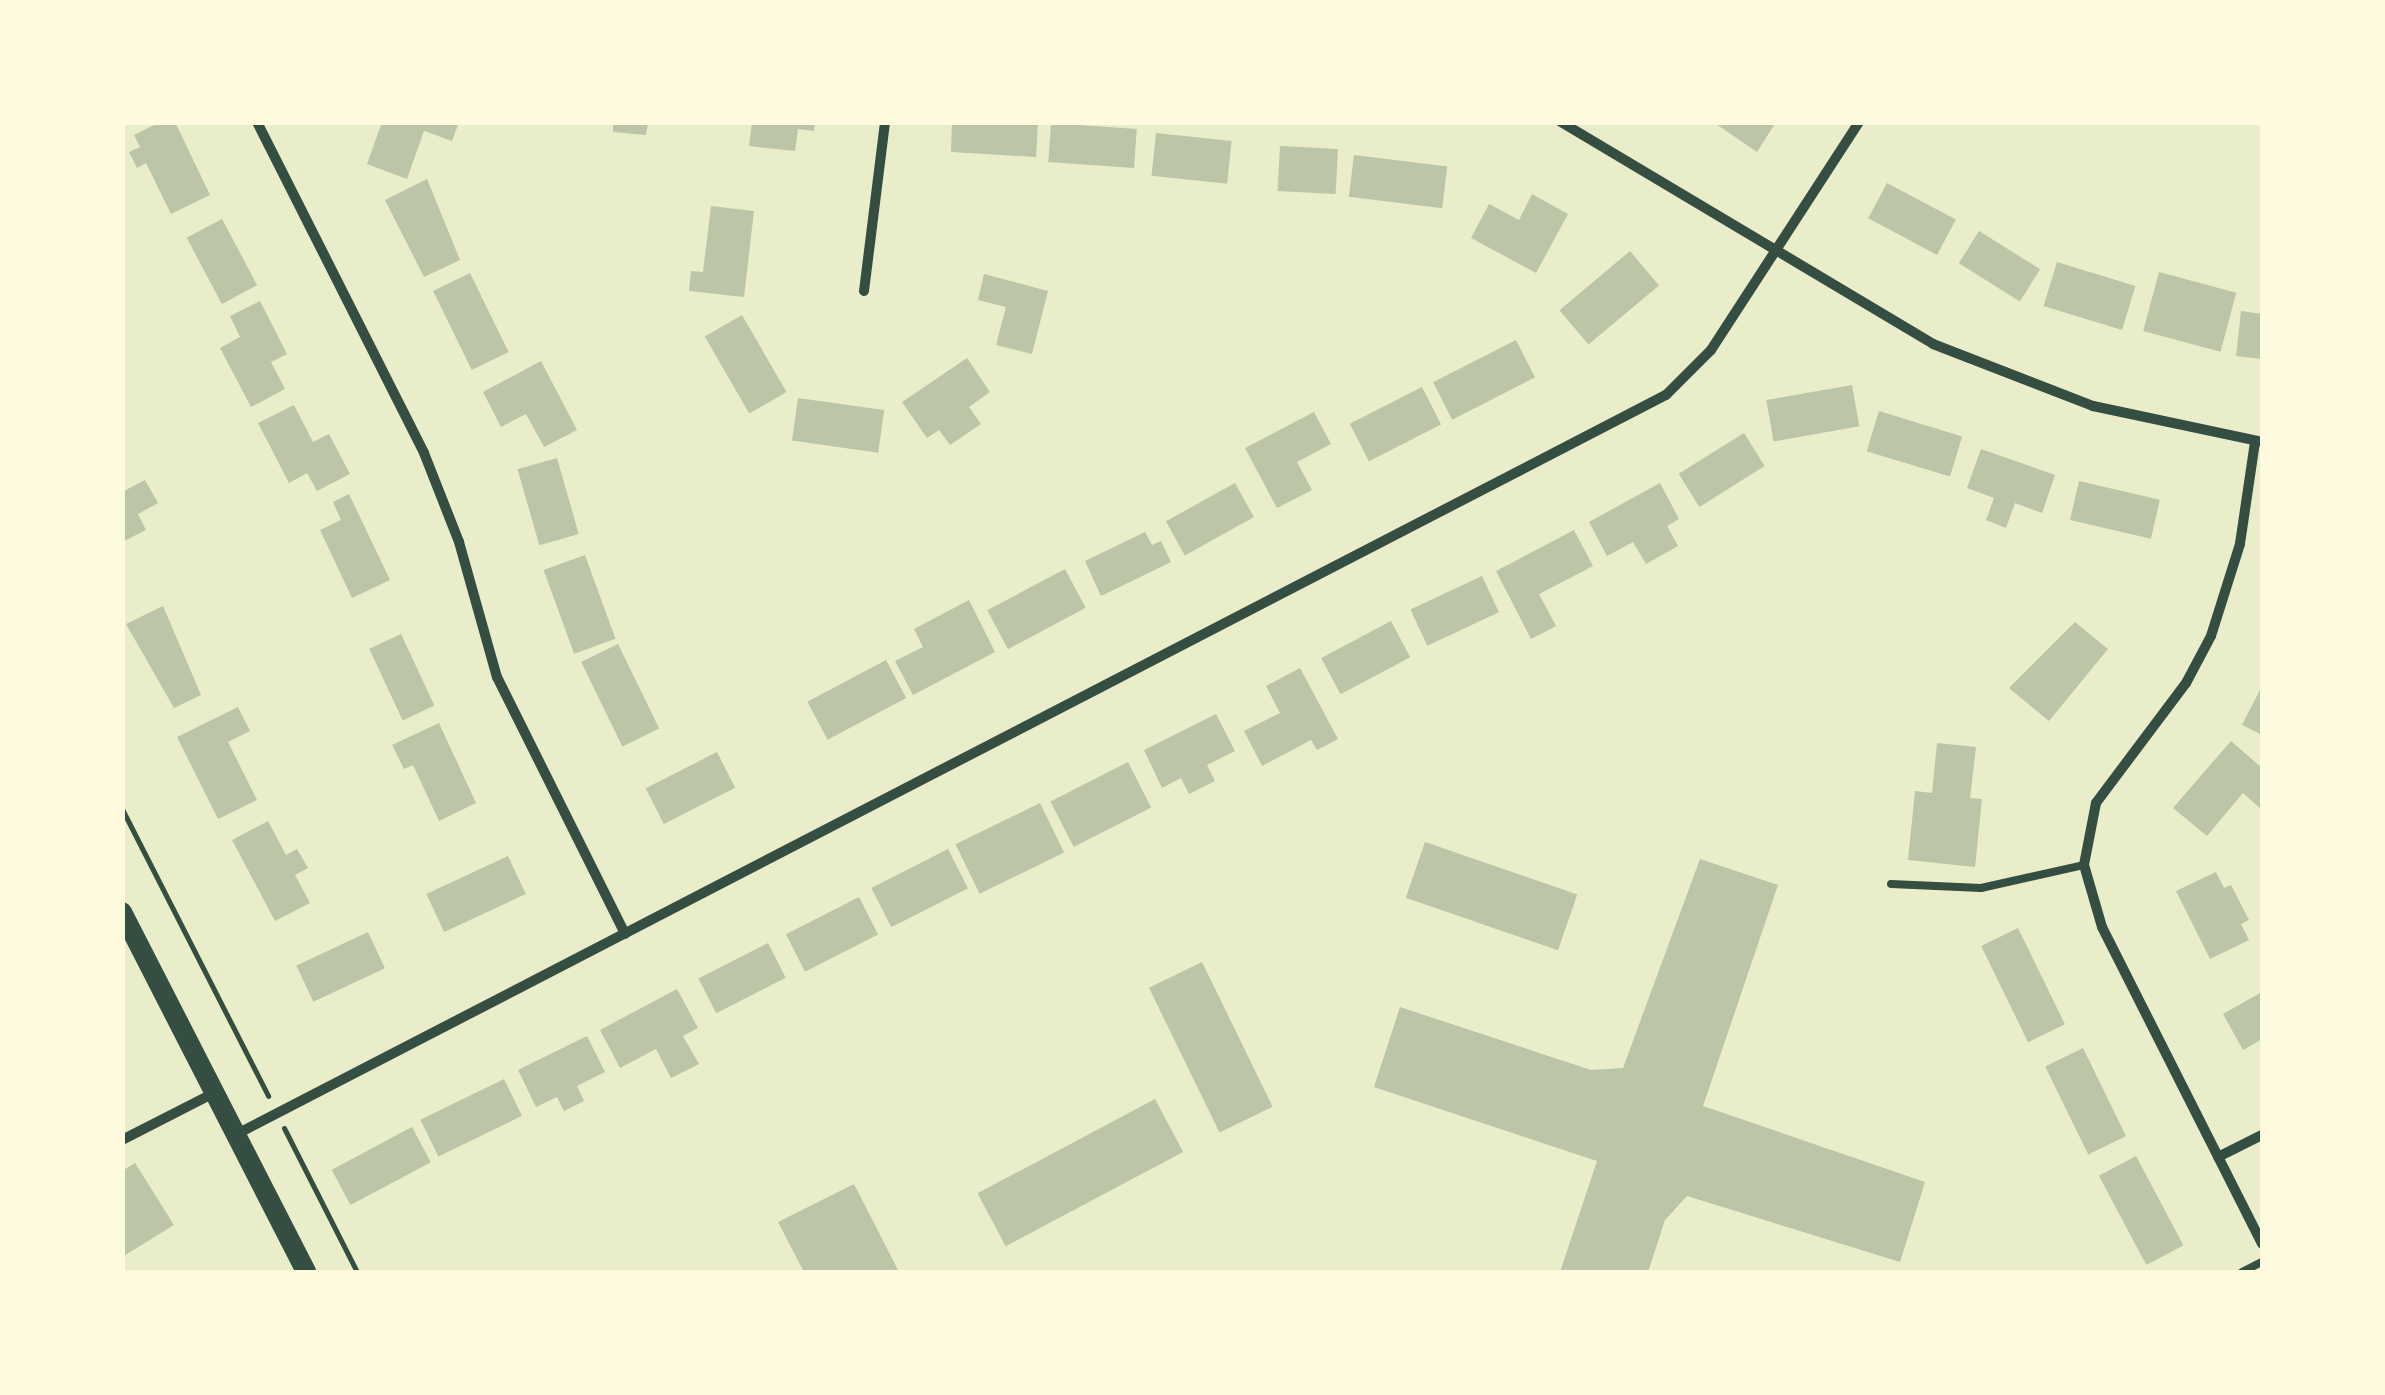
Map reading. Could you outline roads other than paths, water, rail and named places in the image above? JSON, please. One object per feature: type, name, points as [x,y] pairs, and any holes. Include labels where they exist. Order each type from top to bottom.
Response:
[{"type":"main road","points":[[122,912],[237,1134],[298,1270]]},
{"type":"street","points":[[257,122],[424,452],[459,542],[497,677],[625,934]]},
{"type":"street","points":[[864,291],[885,122]]},
{"type":"street","points":[[1561,122],[1933,344],[2021,382],[2167,426],[2259,442],[2240,544],[2212,636],[2186,684],[2113,775],[2091,818],[2084,866],[2102,928],[2262,1244]]},
{"type":"street","points":[[237,1134],[1629,418],[1701,362],[1859,122]]},
{"type":"street","points":[[122,1140],[214,1092]]},
{"type":"street","points":[[2218,1157],[2262,1135]]},
{"type":"lane","points":[[1891,884],[1981,888],[2084,866]]},
{"type":"lane","points":[[2242,1272],[2262,1262]]}]
